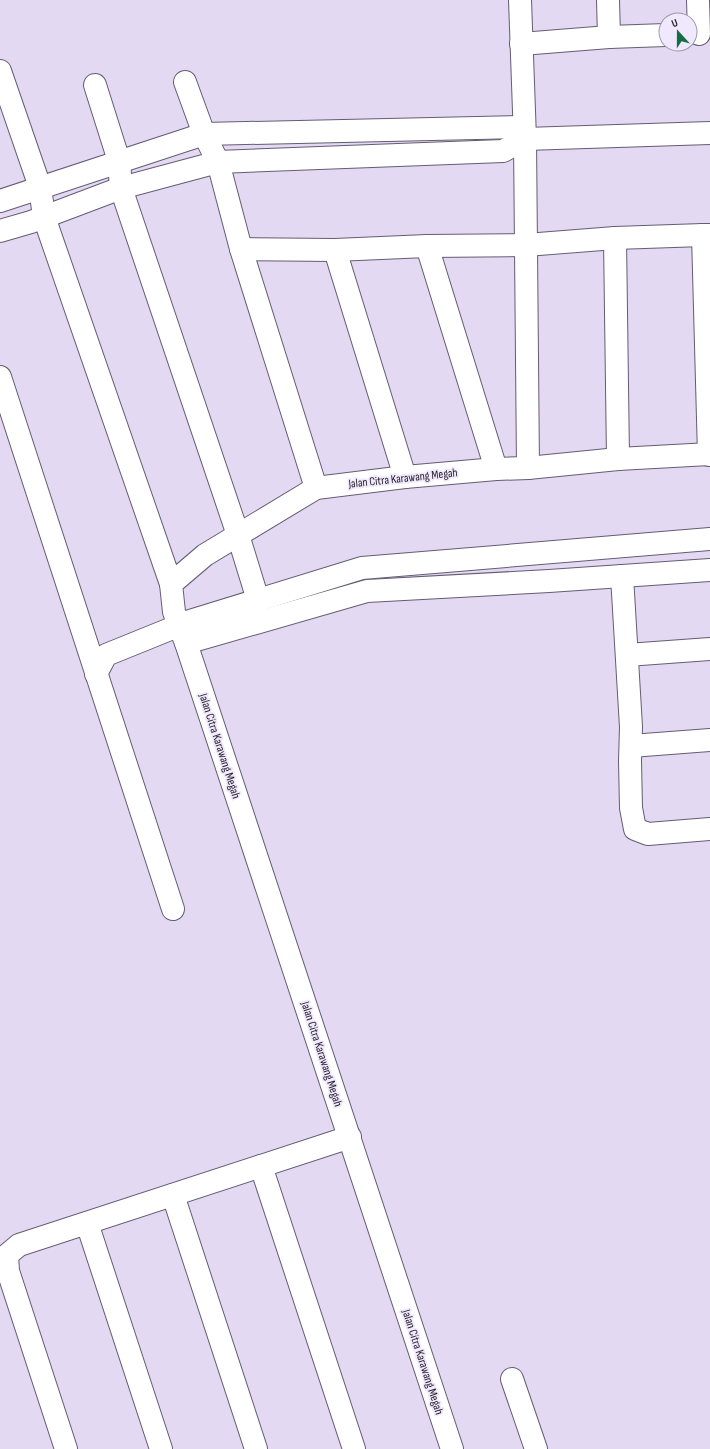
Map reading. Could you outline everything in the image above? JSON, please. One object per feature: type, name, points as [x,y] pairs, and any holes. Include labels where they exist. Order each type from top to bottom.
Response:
[{"type":"street","points":[[520,0],[526,245],[528,468]]},
{"type":"street","points":[[608,0],[609,37]]},
{"type":"street","points":[[698,0],[700,34]]},
{"type":"street","points":[[521,44],[609,37],[658,35]]},
{"type":"street","points":[[0,71],[40,187],[44,217],[171,584]]},
{"type":"street","points":[[185,82],[204,134],[218,162],[241,249],[316,488]]},
{"type":"street","points":[[95,85],[120,161],[121,188],[238,535],[258,600]]},
{"type":"street","points":[[0,232],[121,188],[218,162],[503,151],[524,133]]},
{"type":"street","points":[[0,201],[204,134],[710,133]]},
{"type":"street","points":[[241,249],[335,250],[427,246],[526,245],[615,238],[706,235],[709,455]]},
{"type":"street","points":[[615,238],[618,459]]},
{"type":"street","points":[[427,246],[496,469]]},
{"type":"street","points":[[335,250],[405,477]]},
{"type":"street","points":[[0,377],[173,909]]},
{"type":"street","name":"Jalan Citra Karawang Megah","points":[[452,1449],[350,1137],[174,612],[171,584],[205,555],[316,488],[405,477],[496,469],[528,468],[618,459],[709,455]]},
{"type":"street","points":[[182,634],[258,600],[362,568],[710,539]]},
{"type":"street","points":[[96,674],[106,655],[182,634],[367,591],[710,570]]},
{"type":"street","points":[[622,576],[632,728],[630,746],[631,808],[635,829],[648,834],[710,829]]},
{"type":"street","points":[[627,655],[710,649]]},
{"type":"street","points":[[630,746],[710,740]]},
{"type":"street","points":[[66,1449],[8,1271],[7,1255],[19,1245],[350,1137]]},
{"type":"street","points":[[261,1166],[354,1449]]},
{"type":"street","points":[[173,1196],[256,1449]]},
{"type":"street","points":[[87,1223],[161,1449]]},
{"type":"street","points":[[512,1379],[536,1449]]}]
